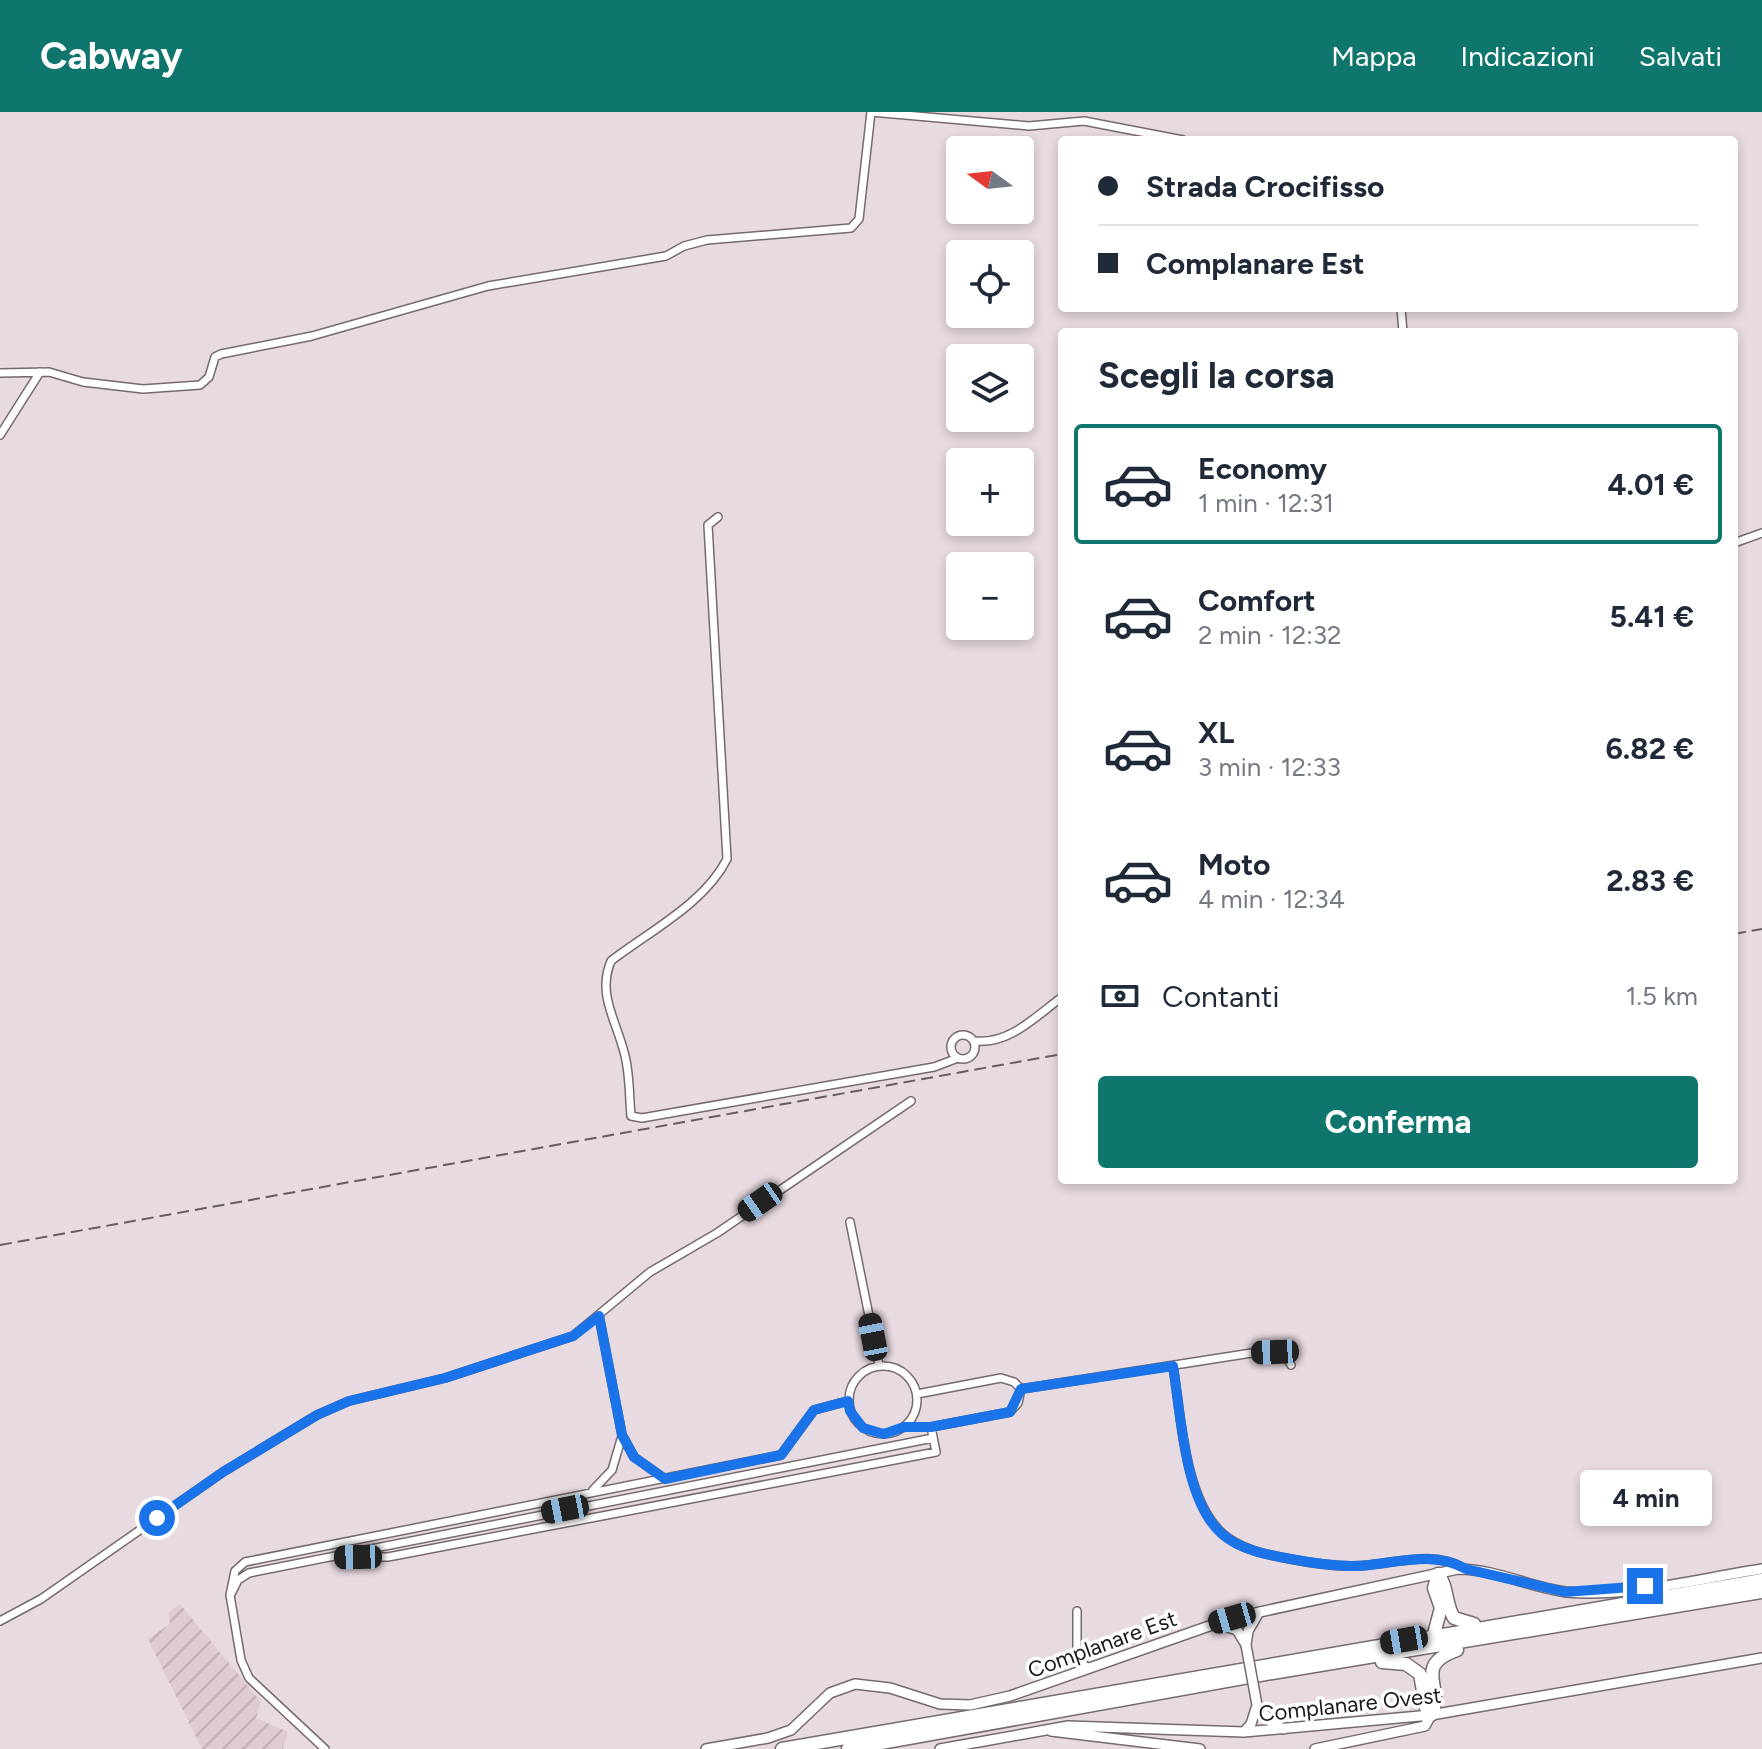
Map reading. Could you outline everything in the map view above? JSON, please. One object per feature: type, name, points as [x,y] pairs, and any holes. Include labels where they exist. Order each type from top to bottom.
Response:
[{"type":"highway","points":[[1438,1574],[1443,1580],[1446,1606],[1454,1618],[1464,1624],[1493,1625]]},
{"type":"highway","points":[[1434,1634],[1441,1608],[1434,1588],[1438,1574]]},
{"type":"highway","points":[[782,1749],[1434,1634],[1762,1580]]},
{"type":"highway","points":[[848,1749],[1272,1673],[1762,1592]]},
{"type":"highway","points":[[1272,1673],[1319,1672],[1398,1662],[1420,1674],[1426,1708],[1431,1715],[1435,1708],[1431,1676],[1433,1666],[1445,1654],[1485,1639]]},
{"type":"main road","name":"Complanare Est","points":[[706,1749],[768,1738],[791,1730],[830,1693],[855,1684],[890,1688],[940,1704],[970,1705],[1010,1696],[1213,1623],[1466,1569],[1565,1592],[1595,1592],[1762,1569]]},
{"type":"main road","points":[[1246,1645],[1251,1622],[1259,1611]]},
{"type":"main road","points":[[1213,1623],[1237,1630],[1246,1645],[1257,1705],[1251,1724],[1244,1732]]},
{"type":"main road","name":"Complanare Ovest","points":[[940,1749],[1082,1726],[1244,1732],[1431,1715],[1762,1658]]},
{"type":"main road","points":[[1257,1705],[1273,1724],[1285,1730]]},
{"type":"main road","points":[[1315,1749],[1425,1726],[1431,1715]]},
{"type":"main road","points":[[1044,1730],[1200,1749]]},
{"type":"street","points":[[0,373],[40,372],[83,382],[143,389],[200,385],[209,377],[215,357],[221,354],[312,336],[488,286],[666,256],[684,246],[707,240],[851,228],[859,219],[871,112],[1029,126],[1084,121],[1162,136]]},
{"type":"street","points":[[0,435],[40,372]]},
{"type":"street","points":[[718,517],[708,525],[727,859],[717,878],[703,892],[611,961],[605,974],[605,995],[625,1054],[631,1116],[642,1118],[934,1067],[958,1058],[966,1059],[1005,1037],[1058,1000]]},
{"type":"street","points":[[1738,542],[1762,533]]},
{"type":"street","points":[[934,1067],[956,1037],[964,1034],[974,1041],[989,1042],[1005,1037]]},
{"type":"street","points":[[974,1041],[975,1052]]},
{"type":"street","points":[[952,1044],[958,1058]]},
{"type":"street","points":[[0,1621],[41,1599],[223,1472],[317,1415],[349,1401],[445,1378],[573,1336],[673,1256],[717,1233],[911,1101]]},
{"type":"street","points":[[850,1222],[879,1365]]},
{"type":"street","points":[[599,1316],[622,1435],[634,1457],[665,1479]]},
{"type":"street","points":[[1021,1389],[1275,1352],[1285,1355],[1291,1365]]},
{"type":"street","points":[[904,1427],[915,1412],[917,1394],[913,1384],[899,1369],[879,1365],[860,1373],[853,1381],[848,1401],[850,1411],[863,1428],[884,1434],[904,1427],[931,1427],[1010,1412],[1021,1389]]},
{"type":"street","points":[[1173,1366],[1196,1495],[1206,1516],[1223,1535],[1270,1555],[1307,1562],[1357,1566],[1434,1557],[1452,1561],[1466,1569]]},
{"type":"street","points":[[917,1394],[1001,1378],[1014,1382],[1021,1389]]},
{"type":"street","points":[[325,1749],[249,1678],[241,1660],[230,1595],[235,1571],[245,1562],[781,1455],[814,1410],[848,1401]]},
{"type":"street","points":[[329,1558],[388,1557],[936,1452],[931,1427]]},
{"type":"street","points":[[591,1492],[612,1470],[622,1435]]},
{"type":"street","points":[[230,1595],[238,1580],[249,1573],[442,1532],[933,1438]]},
{"type":"street","points":[[1077,1611],[1077,1661],[1090,1667]]},
{"type":"shaded area","points":[[180,1604],[261,1702],[256,1718],[288,1732],[283,1749],[202,1749],[148,1639],[170,1624],[168,1613]]},
{"type":"railway","points":[[1738,933],[1762,929]]},
{"type":"railway","points":[[0,1245],[1058,1055]]},
{"type":"route","points":[[157,1518],[223,1472],[317,1415],[349,1401],[445,1378],[573,1336],[599,1316],[622,1435],[634,1457],[647,1470],[665,1479],[781,1455],[814,1410],[848,1401],[855,1421],[873,1433],[884,1434],[904,1427],[931,1427],[1010,1412],[1018,1403],[1021,1389],[1173,1366],[1196,1495],[1206,1516],[1223,1535],[1245,1547],[1326,1565],[1357,1566],[1434,1557],[1452,1561],[1466,1569],[1477,1569],[1565,1592],[1615,1591],[1645,1586]]}]
